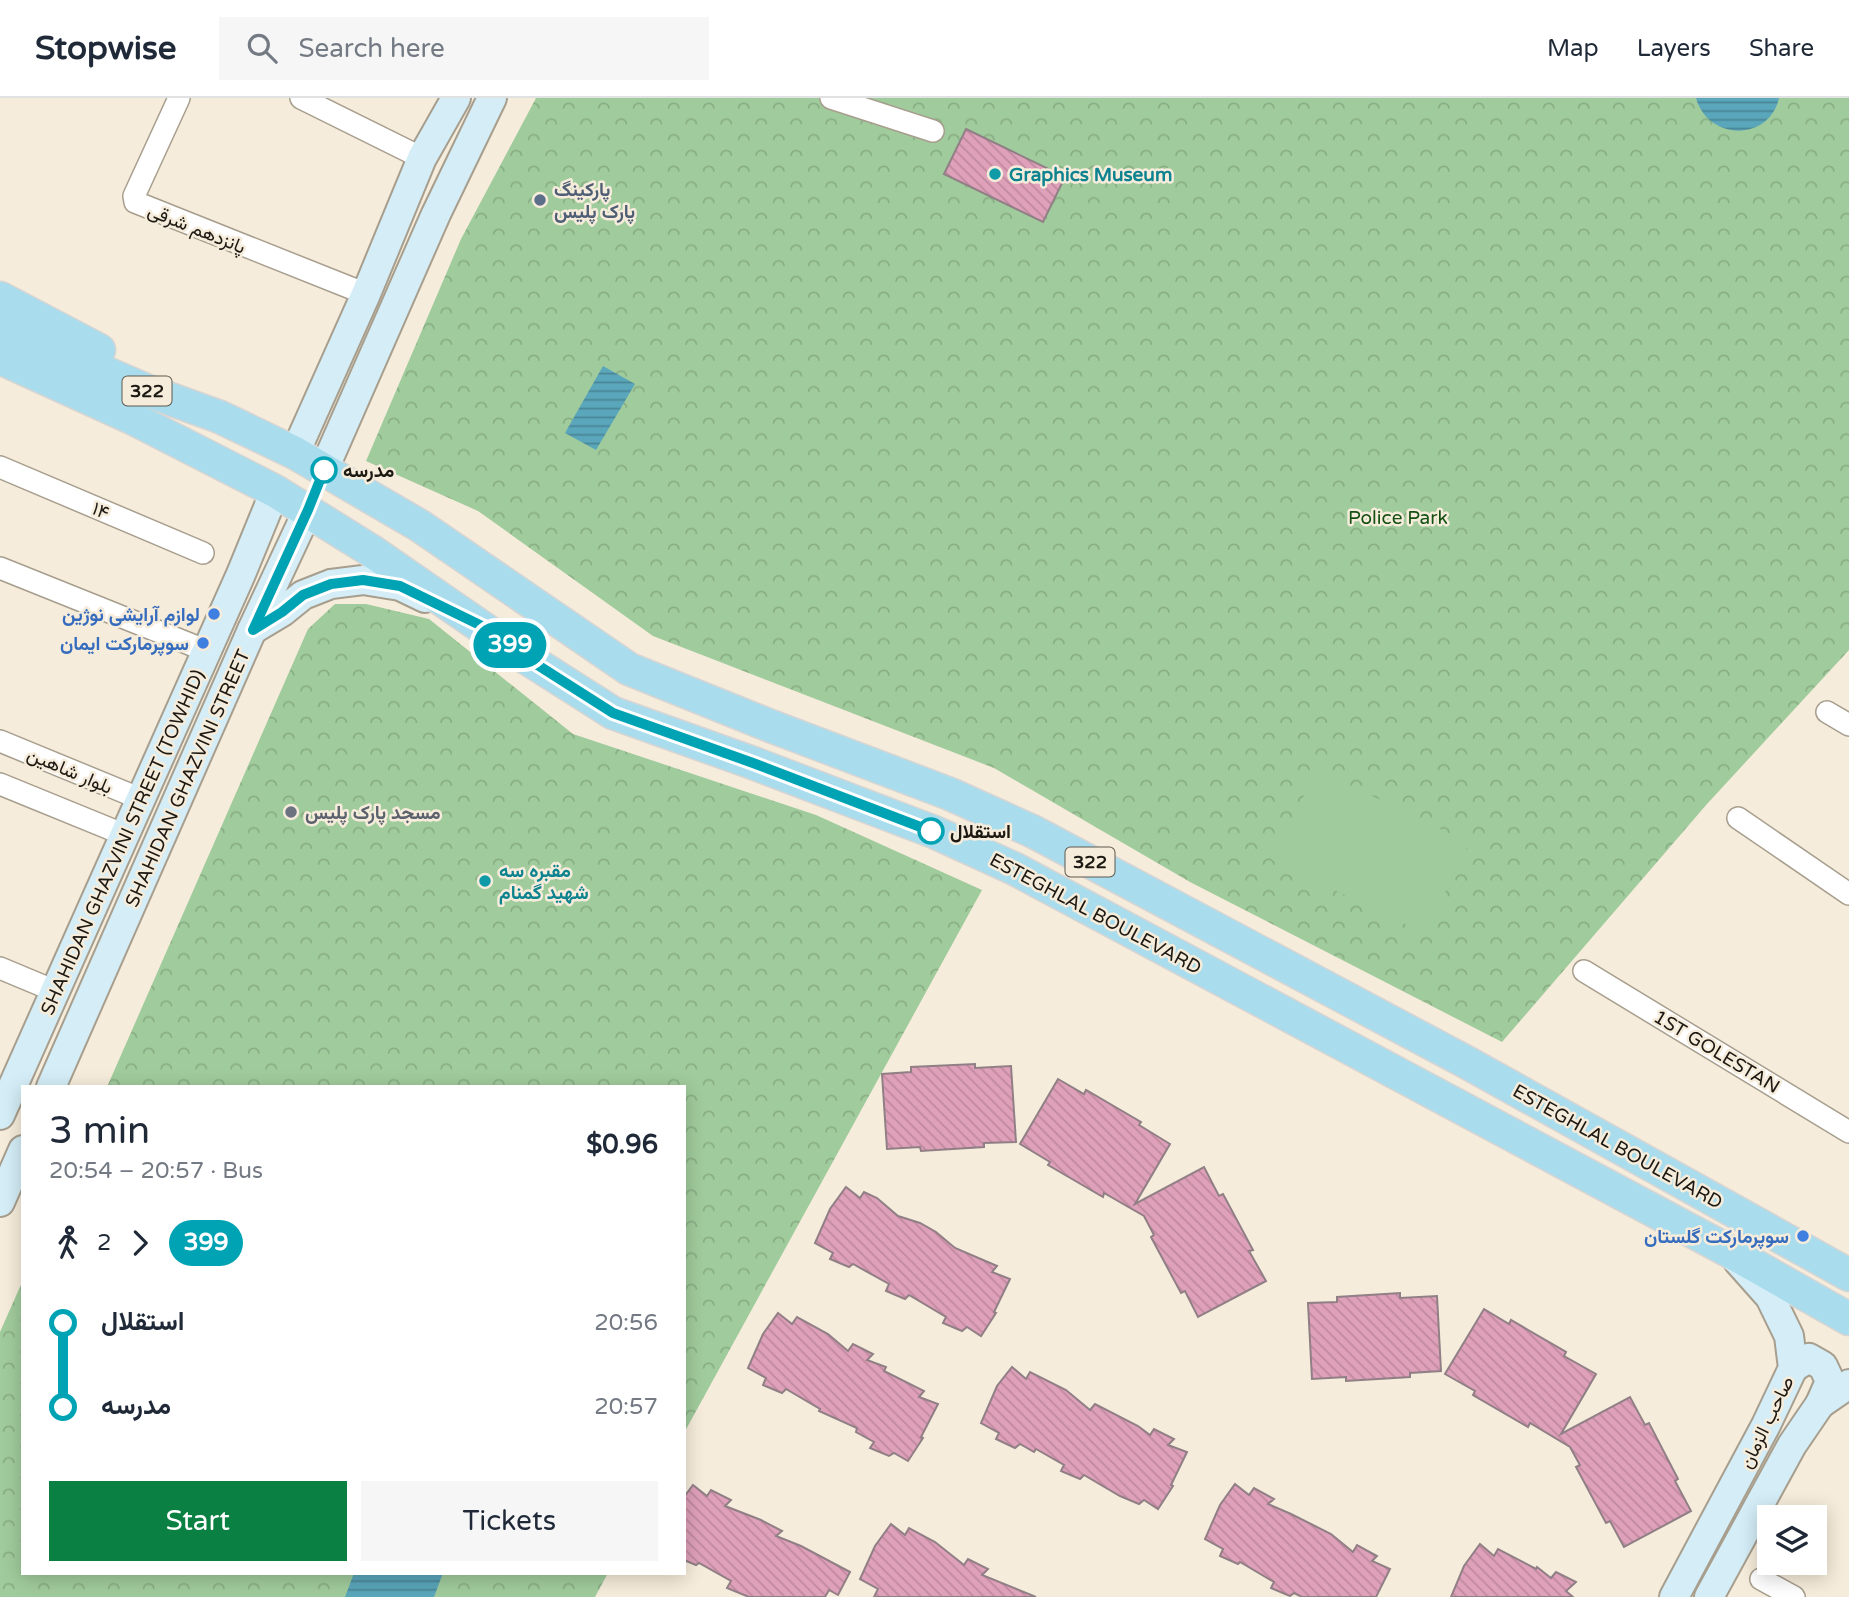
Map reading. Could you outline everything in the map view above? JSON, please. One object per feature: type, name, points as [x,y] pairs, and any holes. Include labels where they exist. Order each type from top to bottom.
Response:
[{"type":"main road","points":[[295,453],[366,295],[422,158],[456,98]]},
{"type":"main road","points":[[324,470],[436,214],[492,98]]},
{"type":"main road","points":[[0,298],[153,378],[220,417]]},
{"type":"main road","name":"ESTEGHLAL BOULEVARD","points":[[0,327],[148,391],[220,417],[295,453],[420,526],[629,669],[950,794],[1034,832],[1454,1055],[1849,1275]]},
{"type":"main road","name":"ESTEGHLAL BOULEVARD","points":[[0,358],[132,418],[308,510],[486,628],[525,657],[613,713],[934,832],[1015,869],[1729,1251],[1849,1319]]},
{"type":"main road","points":[[0,377],[63,405],[132,418]]},
{"type":"main road","name":"SHAHIDAN GHAZVINI STREET (TOWHID)","points":[[4,1098],[125,835],[275,491],[295,453]]},
{"type":"main road","name":"SHAHIDAN GHAZVINI STREET","points":[[52,1085],[324,470]]},
{"type":"main road","points":[[253,630],[303,595],[331,584],[363,580],[400,586],[486,628]]},
{"type":"main road","points":[[0,1202],[21,1155]]},
{"type":"main road","name":"صاحب الزمان","points":[[1674,1597],[1766,1425],[1793,1368],[1789,1336],[1770,1297],[1729,1251]]},
{"type":"main road","points":[[1793,1368],[1809,1358],[1823,1366],[1830,1381],[1820,1404]]},
{"type":"main road","name":"صاحب الزمان","points":[[1709,1597],[1792,1445],[1820,1404],[1849,1384]]},
{"type":"street","name":"پانزدهم شرقی","points":[[179,98],[134,196],[135,202],[366,295]]},
{"type":"street","points":[[300,98],[422,158]]},
{"type":"street","points":[[831,98],[933,131]]},
{"type":"street","name":"۱۴","points":[[0,467],[203,553]]},
{"type":"street","points":[[0,568],[207,651]]},
{"type":"street","points":[[1827,712],[1849,725]]},
{"type":"street","name":"بلوار شاهین","points":[[0,741],[141,799]]},
{"type":"street","name":"بلوار شاهین","points":[[0,784],[125,835]]},
{"type":"street","points":[[1738,818],[1849,894]]},
{"type":"street","points":[[0,968],[55,991]]},
{"type":"street","name":"1ST GOLESTAN","points":[[1584,971],[1849,1132]]},
{"type":"street","points":[[1761,1579],[1794,1597]]},
{"type":"green space","name":"Police Park","points":[[536,98],[1849,98],[1849,650],[1707,804],[1502,1042],[1190,882],[994,768],[653,636],[478,511],[366,461],[461,239]]},
{"type":"green space","points":[[335,604],[366,604],[429,619],[573,734],[816,815],[982,890],[686,1429],[686,1085],[108,1085],[308,629]]},
{"type":"green space","points":[[1317,769],[1469,843],[1425,934],[1272,860]]},
{"type":"green space","points":[[21,1285],[21,1575],[607,1575],[595,1597],[0,1597],[0,1332]]},
{"type":"water","points":[[1696,98],[1779,98],[1764,123],[1752,129],[1738,131],[1713,122],[1703,112]]},
{"type":"water","points":[[603,366],[635,384],[596,450],[565,433]]},
{"type":"water","points":[[353,1575],[442,1575],[434,1597],[345,1597]]},
{"type":"building","points":[[966,129],[1065,177],[1043,222],[944,174]]},
{"type":"building","points":[[975,1064],[975,1068],[1011,1066],[1016,1142],[921,1151],[920,1147],[887,1149],[882,1074],[911,1072],[911,1067]]},
{"type":"building","points":[[1058,1079],[1084,1094],[1086,1090],[1141,1122],[1139,1125],[1170,1144],[1135,1204],[1204,1167],[1219,1196],[1223,1194],[1266,1281],[1198,1317],[1185,1291],[1181,1293],[1151,1237],[1154,1235],[1144,1216],[1104,1193],[1103,1197],[1048,1165],[1050,1162],[1020,1144]]},
{"type":"building","points":[[846,1187],[860,1198],[864,1192],[877,1198],[898,1216],[920,1223],[955,1248],[997,1266],[992,1272],[1010,1279],[994,1312],[996,1313],[981,1336],[967,1327],[962,1331],[943,1323],[946,1317],[909,1295],[905,1299],[886,1291],[889,1284],[853,1264],[849,1267],[830,1259],[833,1253],[815,1243],[830,1209]]},
{"type":"building","points":[[1400,1293],[1400,1298],[1437,1296],[1441,1371],[1410,1373],[1410,1377],[1346,1381],[1346,1377],[1312,1379],[1308,1303],[1337,1302],[1337,1297]]},
{"type":"building","points":[[1484,1309],[1509,1324],[1511,1320],[1566,1352],[1564,1356],[1596,1374],[1561,1434],[1630,1397],[1645,1425],[1649,1423],[1691,1511],[1624,1547],[1610,1521],[1606,1523],[1576,1467],[1580,1465],[1570,1447],[1530,1423],[1528,1427],[1473,1395],[1475,1391],[1445,1374]]},
{"type":"building","points":[[778,1313],[792,1324],[797,1317],[828,1334],[848,1351],[853,1344],[873,1354],[867,1360],[886,1367],[884,1371],[924,1391],[919,1397],[938,1404],[921,1437],[923,1438],[908,1461],[894,1453],[889,1456],[870,1448],[874,1442],[856,1432],[857,1428],[819,1411],[820,1409],[786,1389],[782,1393],[763,1385],[766,1378],[748,1368],[763,1334]]},
{"type":"building","points":[[1012,1367],[1026,1379],[1030,1372],[1066,1390],[1090,1410],[1095,1404],[1150,1435],[1154,1429],[1174,1439],[1168,1445],[1187,1452],[1171,1485],[1173,1486],[1158,1509],[1144,1500],[1139,1504],[1120,1496],[1084,1475],[1080,1479],[1061,1471],[1064,1465],[1036,1449],[1034,1452],[1020,1444],[1015,1448],[996,1439],[999,1433],[981,1423],[997,1386]]},
{"type":"building","points":[[1235,1484],[1249,1495],[1254,1488],[1274,1499],[1268,1504],[1331,1534],[1353,1552],[1357,1545],[1377,1556],[1372,1561],[1390,1569],[1376,1597],[1302,1597],[1294,1593],[1290,1596],[1271,1588],[1274,1582],[1240,1562],[1238,1564],[1220,1556],[1223,1549],[1205,1539],[1220,1505]]},
{"type":"building","points":[[693,1485],[707,1496],[711,1490],[731,1500],[725,1506],[782,1531],[776,1536],[850,1572],[838,1595],[829,1590],[825,1597],[749,1597],[727,1588],[731,1581],[699,1563],[696,1565],[686,1561],[686,1494]]},
{"type":"building","points":[[891,1524],[905,1535],[909,1528],[935,1542],[964,1565],[968,1559],[988,1569],[982,1575],[1036,1597],[874,1597],[878,1589],[860,1579],[875,1546]]},
{"type":"building","points":[[1480,1544],[1494,1556],[1498,1549],[1536,1569],[1537,1567],[1551,1578],[1556,1572],[1576,1582],[1566,1591],[1573,1597],[1451,1597],[1464,1566]]},
{"type":"bus line","name":"399","points":[[324,470],[253,630],[303,595],[331,584],[363,580],[400,586],[486,628],[525,657],[613,713],[931,831]]},
{"type":"place","name":"Graphics Museum","points":[[995,174]]},
{"type":"place","name":"پارکینگ پارک پلیس","points":[[540,200]]},
{"type":"place","name":"مدرسه","points":[[324,470]]},
{"type":"place","name":"لوازم آرایشی نوژین","points":[[214,614]]},
{"type":"place","name":"سوپرمارکت ایمان","points":[[203,643]]},
{"type":"place","name":"مسجد پارک پلیس","points":[[291,812]]},
{"type":"place","name":"استقلال","points":[[931,831]]},
{"type":"place","name":"مقبره سه شهید گمنام","points":[[485,881]]},
{"type":"place","name":"سوپرمارکت گلستان","points":[[1803,1236]]}]
